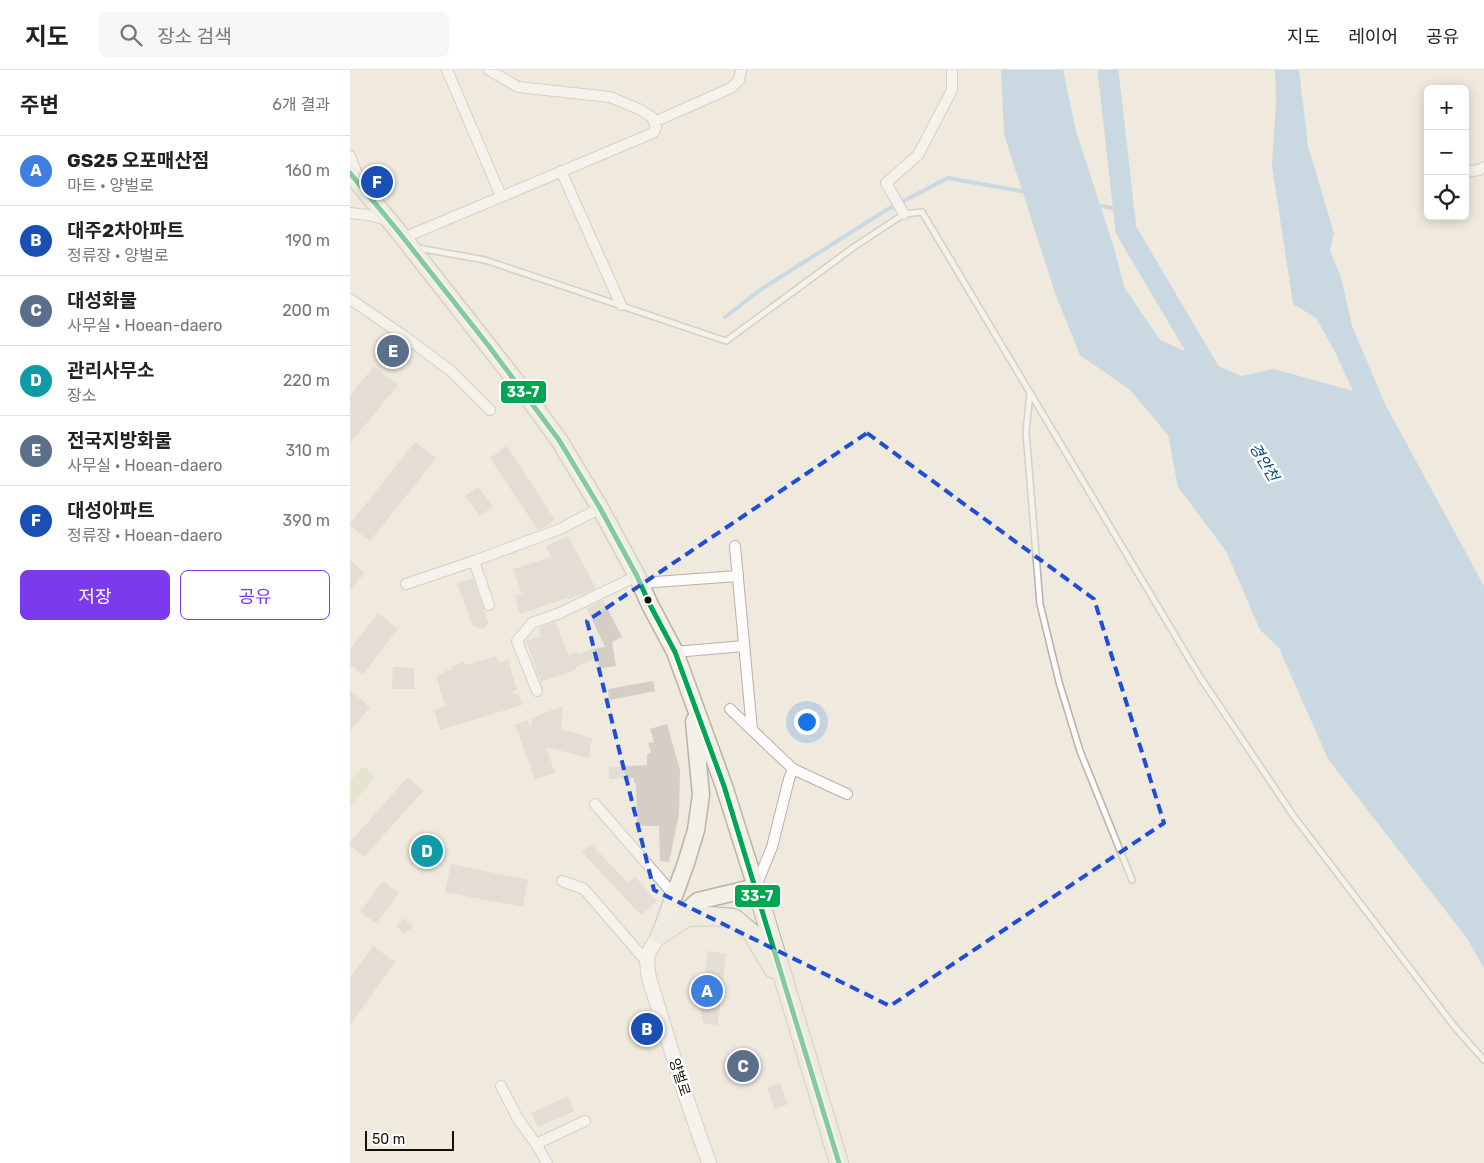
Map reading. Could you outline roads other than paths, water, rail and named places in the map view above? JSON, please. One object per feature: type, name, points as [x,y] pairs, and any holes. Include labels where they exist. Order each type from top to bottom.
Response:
[{"type":"highway","points":[[756,887],[840,1163]]},
{"type":"highway","points":[[660,934],[687,916],[734,918],[752,933],[787,993]]},
{"type":"main road","points":[[355,179],[515,380],[548,425],[600,508],[675,652],[724,786],[756,887],[698,901],[660,934]]},
{"type":"main road","points":[[660,934],[696,830],[701,795],[692,699]]},
{"type":"street","points":[[447,70],[501,196]]},
{"type":"street","points":[[406,242],[501,196],[653,133],[656,127],[652,117],[639,109],[610,97],[518,87],[489,70]]},
{"type":"street","points":[[654,122],[731,88],[739,80],[741,70]]},
{"type":"street","points":[[903,212],[886,184],[918,156],[952,90],[952,70]]},
{"type":"street","points":[[350,156],[355,179]]},
{"type":"street","points":[[1469,171],[1484,168]]},
{"type":"street","points":[[561,172],[621,306]]},
{"type":"street","points":[[350,213],[388,220]]},
{"type":"street","points":[[350,299],[404,336],[450,371],[490,410]]},
{"type":"street","points":[[406,584],[560,530],[600,508]]},
{"type":"street","points":[[735,546],[752,730]]},
{"type":"street","points":[[474,561],[488,605]]},
{"type":"street","points":[[537,691],[517,641],[532,622],[560,613],[639,580],[738,576]]},
{"type":"street","points":[[675,652],[744,646]]},
{"type":"street","points":[[730,709],[794,769],[847,794]]},
{"type":"street","points":[[756,887],[772,847],[789,778],[794,769]]},
{"type":"street","points":[[595,804],[674,895]]},
{"type":"street","points":[[562,881],[584,889],[646,961],[651,948],[660,934]]},
{"type":"street","name":"양벌로","points":[[646,961],[649,978],[684,1091],[709,1163]]},
{"type":"street","points":[[501,1086],[518,1119],[547,1163]]},
{"type":"street","points":[[536,1144],[585,1121]]},
{"type":"lane","points":[[406,242],[485,260],[726,341],[903,212],[922,212],[1200,677],[1295,818],[1454,1026],[1484,1060]]},
{"type":"lane","points":[[1030,393],[1026,432],[1040,604],[1059,682],[1080,751],[1132,880]]},
{"type":"water","points":[[1001,70],[1063,70],[1076,131],[1115,251],[1124,287],[1160,340],[1241,376],[1274,369],[1353,391],[1335,352],[1316,318],[1293,304],[1272,166],[1276,103],[1275,70],[1299,70],[1308,146],[1334,233],[1330,251],[1341,277],[1352,326],[1385,404],[1484,586],[1484,968],[1466,937],[1328,759],[1279,648],[1260,630],[1226,551],[1178,487],[1168,435],[1130,390],[1080,355],[1055,293],[1004,134]]},
{"type":"waterway","name":"경안천","points":[[1108,70],[1126,230],[1217,384]]},
{"type":"waterway","points":[[725,317],[763,288],[888,209],[948,178],[1026,192]]},
{"type":"waterway","points":[[1097,205],[1122,210]]},
{"type":"place","name":"대성아파트","points":[[377,182]]},
{"type":"place","name":"전국지방화물","points":[[393,351]]},
{"type":"place","name":"관리사무소","points":[[427,851]]},
{"type":"place","name":"GS25 오포매산점","points":[[707,991]]},
{"type":"place","name":"대주2차아파트","points":[[647,1029]]},
{"type":"place","name":"대성화물","points":[[743,1066]]}]
